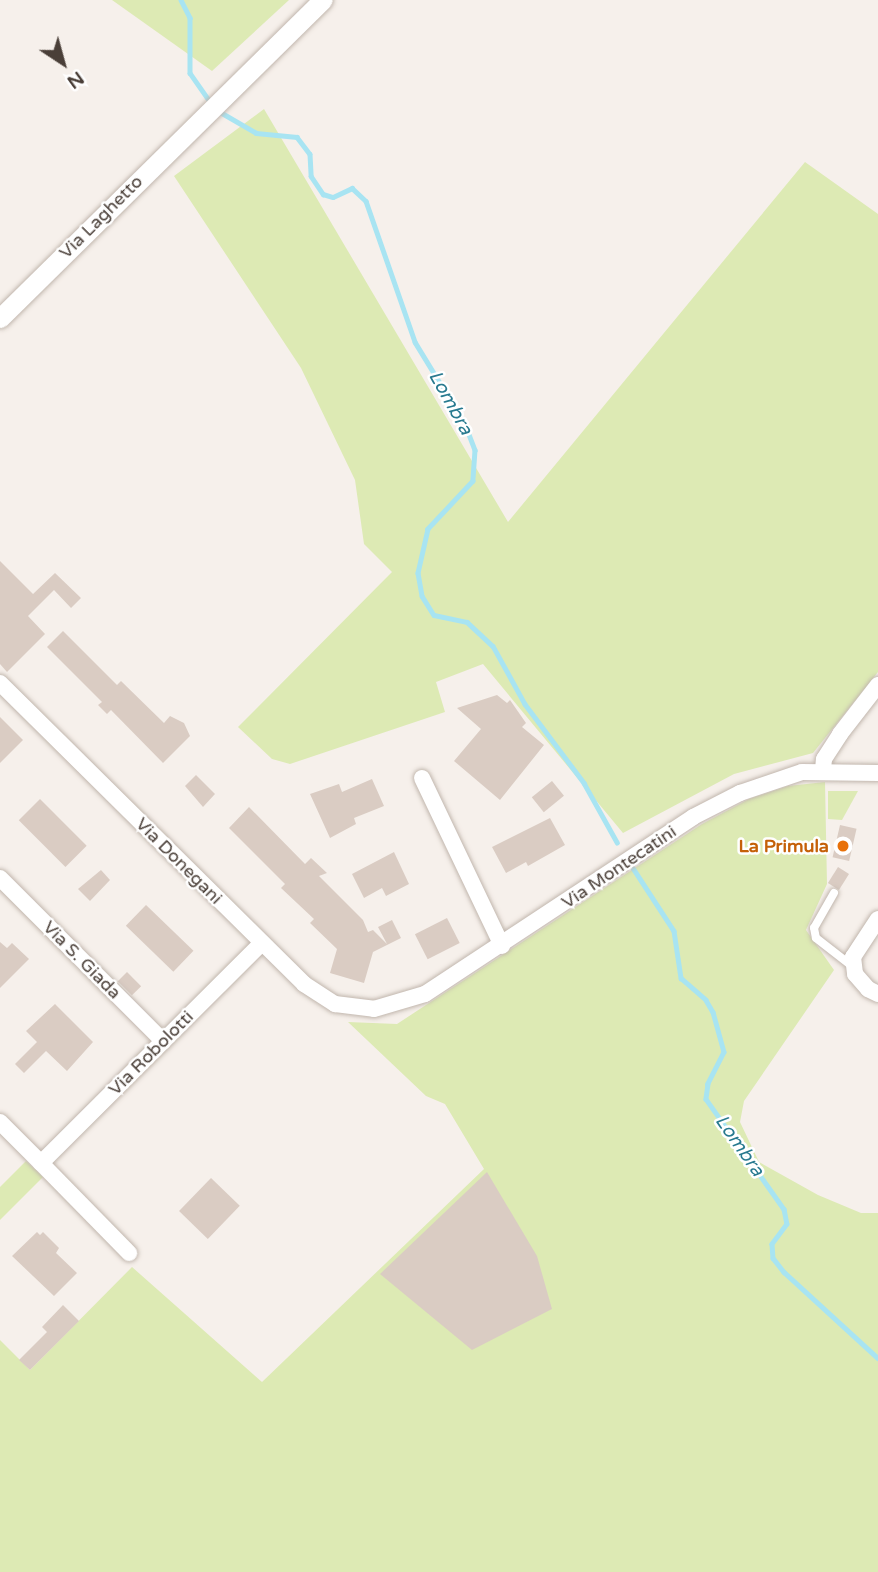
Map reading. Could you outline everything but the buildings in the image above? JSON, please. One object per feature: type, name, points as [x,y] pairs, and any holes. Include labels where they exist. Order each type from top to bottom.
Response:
[{"type":"street","name":"Via Laghetto","points":[[0,318],[123,193],[204,118],[321,0]]},
{"type":"street","name":"Via Donegani","points":[[0,683],[304,984],[335,1004],[374,1009]]},
{"type":"street","points":[[823,770],[824,760],[840,734],[878,685]]},
{"type":"street","name":"Via Montecatini","points":[[374,1009],[425,994],[502,946],[693,817],[740,793],[776,779],[823,770],[878,772]]},
{"type":"street","points":[[422,778],[502,946]]},
{"type":"street","name":"Via S. Giada","points":[[0,878],[163,1041]]},
{"type":"street","points":[[878,919],[853,957],[854,968],[860,981],[878,994]]},
{"type":"street","name":"Via Robolotti","points":[[41,1163],[262,943]]},
{"type":"street","points":[[0,1122],[129,1253]]},
{"type":"lane","points":[[834,893],[814,928],[816,938],[854,968]]},
{"type":"green space","points":[[112,0],[289,0],[212,71]]},
{"type":"green space","points":[[264,109],[508,522],[805,162],[878,214],[878,672],[813,753],[734,774],[623,833],[483,664],[436,682],[445,712],[290,764],[272,759],[238,727],[392,572],[364,544],[355,480],[301,368],[174,176]]},
{"type":"green space","points":[[825,782],[827,884],[806,930],[834,970],[744,1101],[740,1122],[759,1162],[818,1195],[861,1213],[878,1213],[878,1572],[0,1572],[0,1340],[30,1370],[132,1267],[262,1382],[484,1169],[445,1104],[426,1096],[348,1022],[397,1024],[702,824],[749,799],[788,786]]},
{"type":"green space","points":[[828,791],[858,791],[842,820],[828,819]]},
{"type":"green space","points":[[26,1161],[43,1177],[0,1220],[0,1187]]},
{"type":"waterway","name":"Lombra","points":[[181,0],[190,18],[190,73],[209,100]]},
{"type":"waterway","name":"Lombra","points":[[222,113],[256,133],[297,137],[310,154],[311,176],[323,194],[333,197],[352,188],[366,201],[415,342],[465,424],[475,450],[473,481],[428,529],[418,573],[422,596],[434,615],[467,622],[493,646],[525,704],[584,783],[617,842]]},
{"type":"waterway","name":"Lombra","points":[[633,868],[674,931],[681,978],[706,1000],[713,1012],[724,1052],[708,1084],[706,1099],[784,1209],[787,1224],[772,1244],[773,1258],[784,1272],[878,1358]]},
{"type":"place","name":"La Primula","points":[[843,846]]}]
